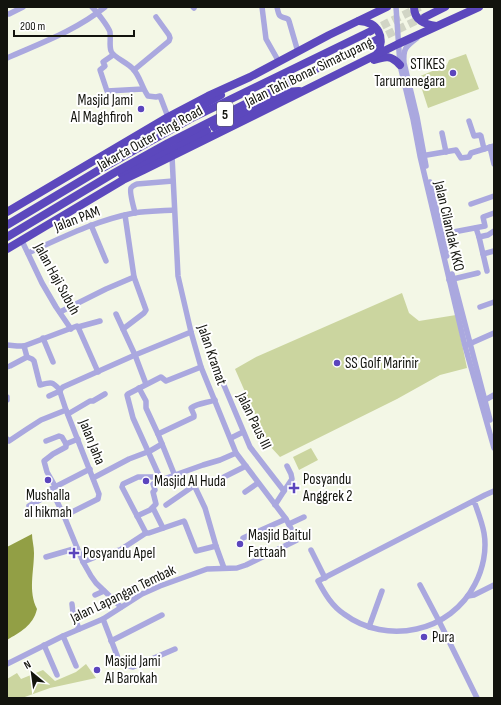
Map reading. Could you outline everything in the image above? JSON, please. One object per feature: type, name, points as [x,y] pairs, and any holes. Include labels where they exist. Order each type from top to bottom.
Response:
[{"type":"highway","name":"Jalan Tahi Bonar Simatupang","points":[[7,212],[168,116],[259,73],[387,7]]},
{"type":"highway","points":[[414,7],[418,20],[433,28]]},
{"type":"highway","points":[[425,17],[445,7]]},
{"type":"highway","name":"Jalan Tahi Bonar Simatupang","points":[[7,250],[124,180],[377,54],[479,7]]},
{"type":"highway","points":[[358,21],[366,21],[377,29],[381,41],[377,54]]},
{"type":"highway","name":"Jakarta Outer Ring Road","points":[[7,225],[132,151],[190,119],[371,31]]},
{"type":"highway","name":"Jakarta Outer Ring Road","points":[[7,237],[108,176],[168,142],[376,40]]},
{"type":"highway","points":[[361,62],[387,56],[394,59],[400,65]]},
{"type":"highway","points":[[41,205],[51,196],[116,153],[259,73]]},
{"type":"highway","points":[[35,220],[47,216],[211,129],[287,92],[303,91]]},
{"type":"street","points":[[7,14],[23,7]]},
{"type":"street","points":[[92,7],[109,30],[110,47],[113,55],[134,70],[148,96],[160,96],[168,116]]},
{"type":"street","points":[[7,58],[71,30],[105,7]]},
{"type":"street","points":[[262,7],[266,39],[279,62]]},
{"type":"street","points":[[278,7],[281,18],[288,19],[289,21],[298,52]]},
{"type":"street","name":"Jalan Cilandak KKO","points":[[396,7],[400,65],[467,345],[494,448]]},
{"type":"street","points":[[134,70],[169,41],[169,35],[156,17]]},
{"type":"street","name":"Jalan Cilandak KKO","points":[[419,143],[417,118],[404,63],[404,52],[407,46],[413,41],[433,28]]},
{"type":"street","points":[[113,55],[103,62],[105,66],[100,70],[107,92],[143,89]]},
{"type":"street","points":[[469,121],[474,136],[480,135],[489,147],[494,164]]},
{"type":"street","points":[[442,132],[446,152]]},
{"type":"street","points":[[422,156],[456,150],[461,158],[469,157],[471,152],[489,147]]},
{"type":"street","name":"Jalan Kramat","points":[[172,156],[177,267],[190,332],[201,367],[236,453],[287,521],[297,540]]},
{"type":"street","name":"Jalan Cilandak KKO","points":[[424,164],[443,234],[451,279]]},
{"type":"street","points":[[136,213],[130,192],[133,186],[137,184],[173,180]]},
{"type":"street","points":[[471,204],[494,196]]},
{"type":"street","name":"Jalan PAM","points":[[28,253],[91,225],[136,213],[174,210]]},
{"type":"street","points":[[443,234],[485,226],[483,217],[494,213]]},
{"type":"street","points":[[123,329],[146,311],[146,307],[134,277],[125,216]]},
{"type":"street","points":[[91,225],[106,261]]},
{"type":"street","points":[[476,228],[487,271]]},
{"type":"street","points":[[479,237],[488,235],[494,231]]},
{"type":"street","name":"Jalan Haji Subuh","points":[[22,241],[42,283],[71,329]]},
{"type":"street","points":[[483,254],[494,251]]},
{"type":"street","points":[[451,279],[478,273]]},
{"type":"street","points":[[60,312],[134,277]]},
{"type":"street","points":[[480,306],[494,302]]},
{"type":"street","points":[[116,314],[135,355],[146,384]]},
{"type":"street","points":[[7,345],[24,346],[77,326],[100,321]]},
{"type":"street","points":[[78,327],[98,372]]},
{"type":"street","points":[[49,396],[63,387],[190,332]]},
{"type":"street","points":[[467,345],[494,333]]},
{"type":"street","points":[[43,338],[53,362]]},
{"type":"street","points":[[24,346],[27,357]]},
{"type":"street","points":[[27,357],[34,361],[40,385],[50,382],[55,384],[60,390]]},
{"type":"street","points":[[7,367],[27,357]]},
{"type":"street","name":"Jalan Paus III","points":[[215,364],[250,447],[284,491]]},
{"type":"street","points":[[160,478],[133,418],[127,394],[161,378],[166,381],[201,367]]},
{"type":"street","name":"Jalan Cilandak KKO","points":[[478,384],[485,400],[494,435]]},
{"type":"street","points":[[139,388],[146,401],[146,408],[175,476]]},
{"type":"street","name":"Jalan Jaha","points":[[60,390],[99,494],[98,499],[64,516]]},
{"type":"street","points":[[8,440],[41,420],[67,412],[105,394]]},
{"type":"street","points":[[485,400],[494,395]]},
{"type":"street","points":[[158,434],[194,417],[192,407],[199,404],[206,404],[215,400]]},
{"type":"street","points":[[231,438],[243,432]]},
{"type":"street","points":[[46,441],[60,436],[66,444]]},
{"type":"street","points":[[78,439],[66,444],[66,447],[44,461],[53,489],[83,562],[96,583],[121,607]]},
{"type":"street","points":[[93,478],[162,444]]},
{"type":"street","points":[[146,533],[122,487],[123,484],[138,477],[160,478],[175,476],[236,453]]},
{"type":"street","points":[[224,477],[246,466]]},
{"type":"street","points":[[275,505],[292,478],[286,466]]},
{"type":"street","points":[[29,506],[53,489],[90,469]]},
{"type":"street","points":[[137,516],[153,508],[156,504],[153,484],[160,478]]},
{"type":"street","points":[[246,492],[258,483]]},
{"type":"street","points":[[166,505],[192,487],[195,487],[205,508],[221,559],[222,568]]},
{"type":"street","points":[[474,501],[481,517],[484,534],[485,552],[481,568],[478,578],[468,596],[457,608],[439,621],[422,628],[405,632],[369,628],[343,614],[324,593],[318,581],[325,578],[474,501],[494,491]]},
{"type":"street","points":[[153,508],[163,528]]},
{"type":"street","points":[[243,538],[304,516]]},
{"type":"street","points":[[83,562],[103,554],[120,550],[146,533],[184,521],[196,551],[216,546]]},
{"type":"street","name":"Jalan Lapangan Tembak","points":[[7,664],[63,636],[103,620],[142,594],[160,586],[207,569],[237,568],[246,565],[297,540]]},
{"type":"street","points":[[46,557],[77,548]]},
{"type":"street","points":[[311,550],[325,578]]},
{"type":"street","points":[[420,585],[477,698]]},
{"type":"street","points":[[468,596],[474,595],[494,585]]},
{"type":"street","points":[[95,595],[104,591]]},
{"type":"street","points":[[369,628],[382,591]]},
{"type":"street","points":[[72,604],[73,613],[79,629]]},
{"type":"street","points":[[111,641],[162,615]]},
{"type":"street","points":[[103,620],[118,658],[126,665],[133,667],[175,649]]},
{"type":"street","points":[[63,636],[76,666]]},
{"type":"street","points":[[44,645],[57,675]]},
{"type":"shaded area","points":[[466,54],[479,89],[428,108],[418,77],[447,65],[449,60]]},
{"type":"shaded area","points":[[402,293],[409,313],[419,321],[456,315],[467,368],[440,375],[397,399],[280,457],[268,444],[235,369],[256,357]]},
{"type":"shaded area","points":[[311,448],[318,460],[299,470],[293,457]]},
{"type":"shaded area","points":[[32,534],[34,553],[32,588],[34,602],[37,609],[29,624],[7,640],[7,547]]},
{"type":"shaded area","points":[[86,664],[96,678],[50,688],[22,698],[7,698],[7,679],[17,673],[21,679],[43,670],[55,681],[76,672]]},
{"type":"tunnel","points":[[371,31],[420,7]]},
{"type":"tunnel","points":[[376,40],[424,17]]},
{"type":"place","name":"STIKES Tarumanegara","points":[[453,73]]},
{"type":"place","name":"Masjid Jami Al Maghfiroh","points":[[141,109]]},
{"type":"place","name":"SS Golf Marinir","points":[[337,363]]},
{"type":"place","name":"Mushalla al hikmah","points":[[48,480]]},
{"type":"place","name":"Masjid Al Huda","points":[[146,481]]},
{"type":"place","name":"Posyandu Anggrek 2","points":[[294,488]]},
{"type":"place","name":"Masjid Baitul Fattaah","points":[[240,544]]},
{"type":"place","name":"Posyandu Apel","points":[[74,553]]},
{"type":"place","name":"Pura","points":[[424,637]]},
{"type":"place","name":"Masjid Jami Al Barokah","points":[[97,670]]}]
